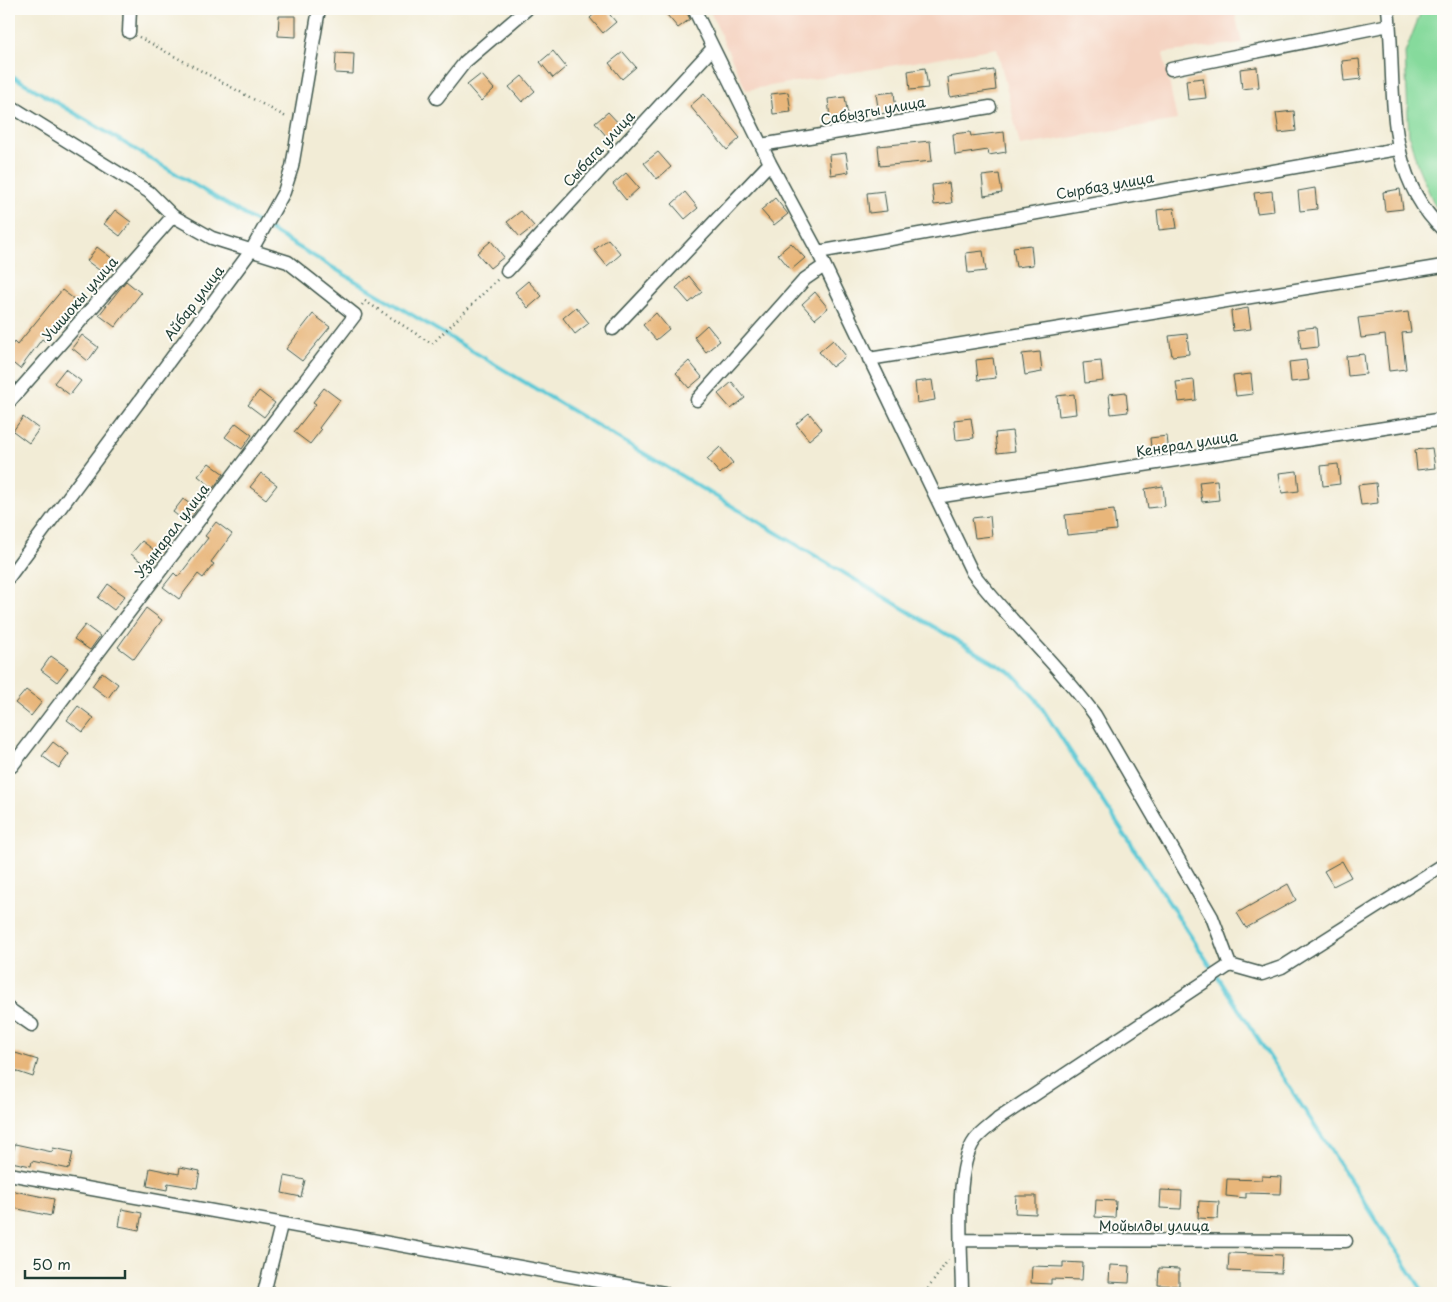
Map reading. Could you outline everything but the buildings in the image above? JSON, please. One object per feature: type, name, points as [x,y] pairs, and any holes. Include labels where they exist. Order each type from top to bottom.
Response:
[{"type":"street","points":[[129,32],[130,9]]},
{"type":"street","name":"Айбар улица","points":[[9,577],[252,251],[284,192],[292,167],[319,9]]},
{"type":"street","points":[[437,98],[465,62],[527,9]]},
{"type":"street","points":[[694,9],[770,163],[818,252],[972,572],[993,599],[1076,688],[1095,715],[1212,917],[1230,965]]},
{"type":"street","points":[[1388,9],[1397,149],[1409,185],[1428,216],[1443,230]]},
{"type":"street","points":[[1171,69],[1389,25]]},
{"type":"street","name":"Сыбага улица","points":[[507,271],[713,48]]},
{"type":"street","points":[[9,105],[149,192],[173,216],[212,238],[288,262],[356,315]]},
{"type":"street","name":"Сабызгы улица","points":[[761,145],[990,107]]},
{"type":"street","name":"Сырбаз улица","points":[[818,252],[1397,149]]},
{"type":"street","points":[[613,329],[770,163]]},
{"type":"street","name":"Ушшокы улица","points":[[9,402],[173,216]]},
{"type":"street","points":[[698,400],[805,279],[824,266]]},
{"type":"street","points":[[869,359],[1443,266]]},
{"type":"street","name":"Узынарал улица","points":[[12,766],[356,315]]},
{"type":"street","name":"Кенерал улица","points":[[936,498],[1443,419]]},
{"type":"street","points":[[962,1293],[961,1194],[966,1162],[975,1140],[998,1119],[1230,965],[1262,974],[1282,966],[1443,865]]},
{"type":"street","points":[[9,1010],[32,1025]]},
{"type":"street","points":[[9,1174],[281,1225],[664,1293]]},
{"type":"street","points":[[264,1293],[281,1225]]},
{"type":"street","name":"Мойылды улица","points":[[962,1240],[1346,1241]]},
{"type":"path","points":[[129,32],[300,125]]},
{"type":"path","points":[[356,315],[365,301],[432,344],[507,271]]},
{"type":"path","points":[[925,1293],[962,1240]]},
{"type":"shaded area","points":[[709,9],[1234,9],[1242,43],[1163,53],[1177,120],[1020,146],[997,48],[746,90]]},
{"type":"green space","points":[[1422,9],[1443,9],[1443,213],[1435,206],[1418,167],[1409,136],[1405,53]]},
{"type":"waterway","points":[[9,74],[1013,674],[1036,699],[1424,1293]]}]
